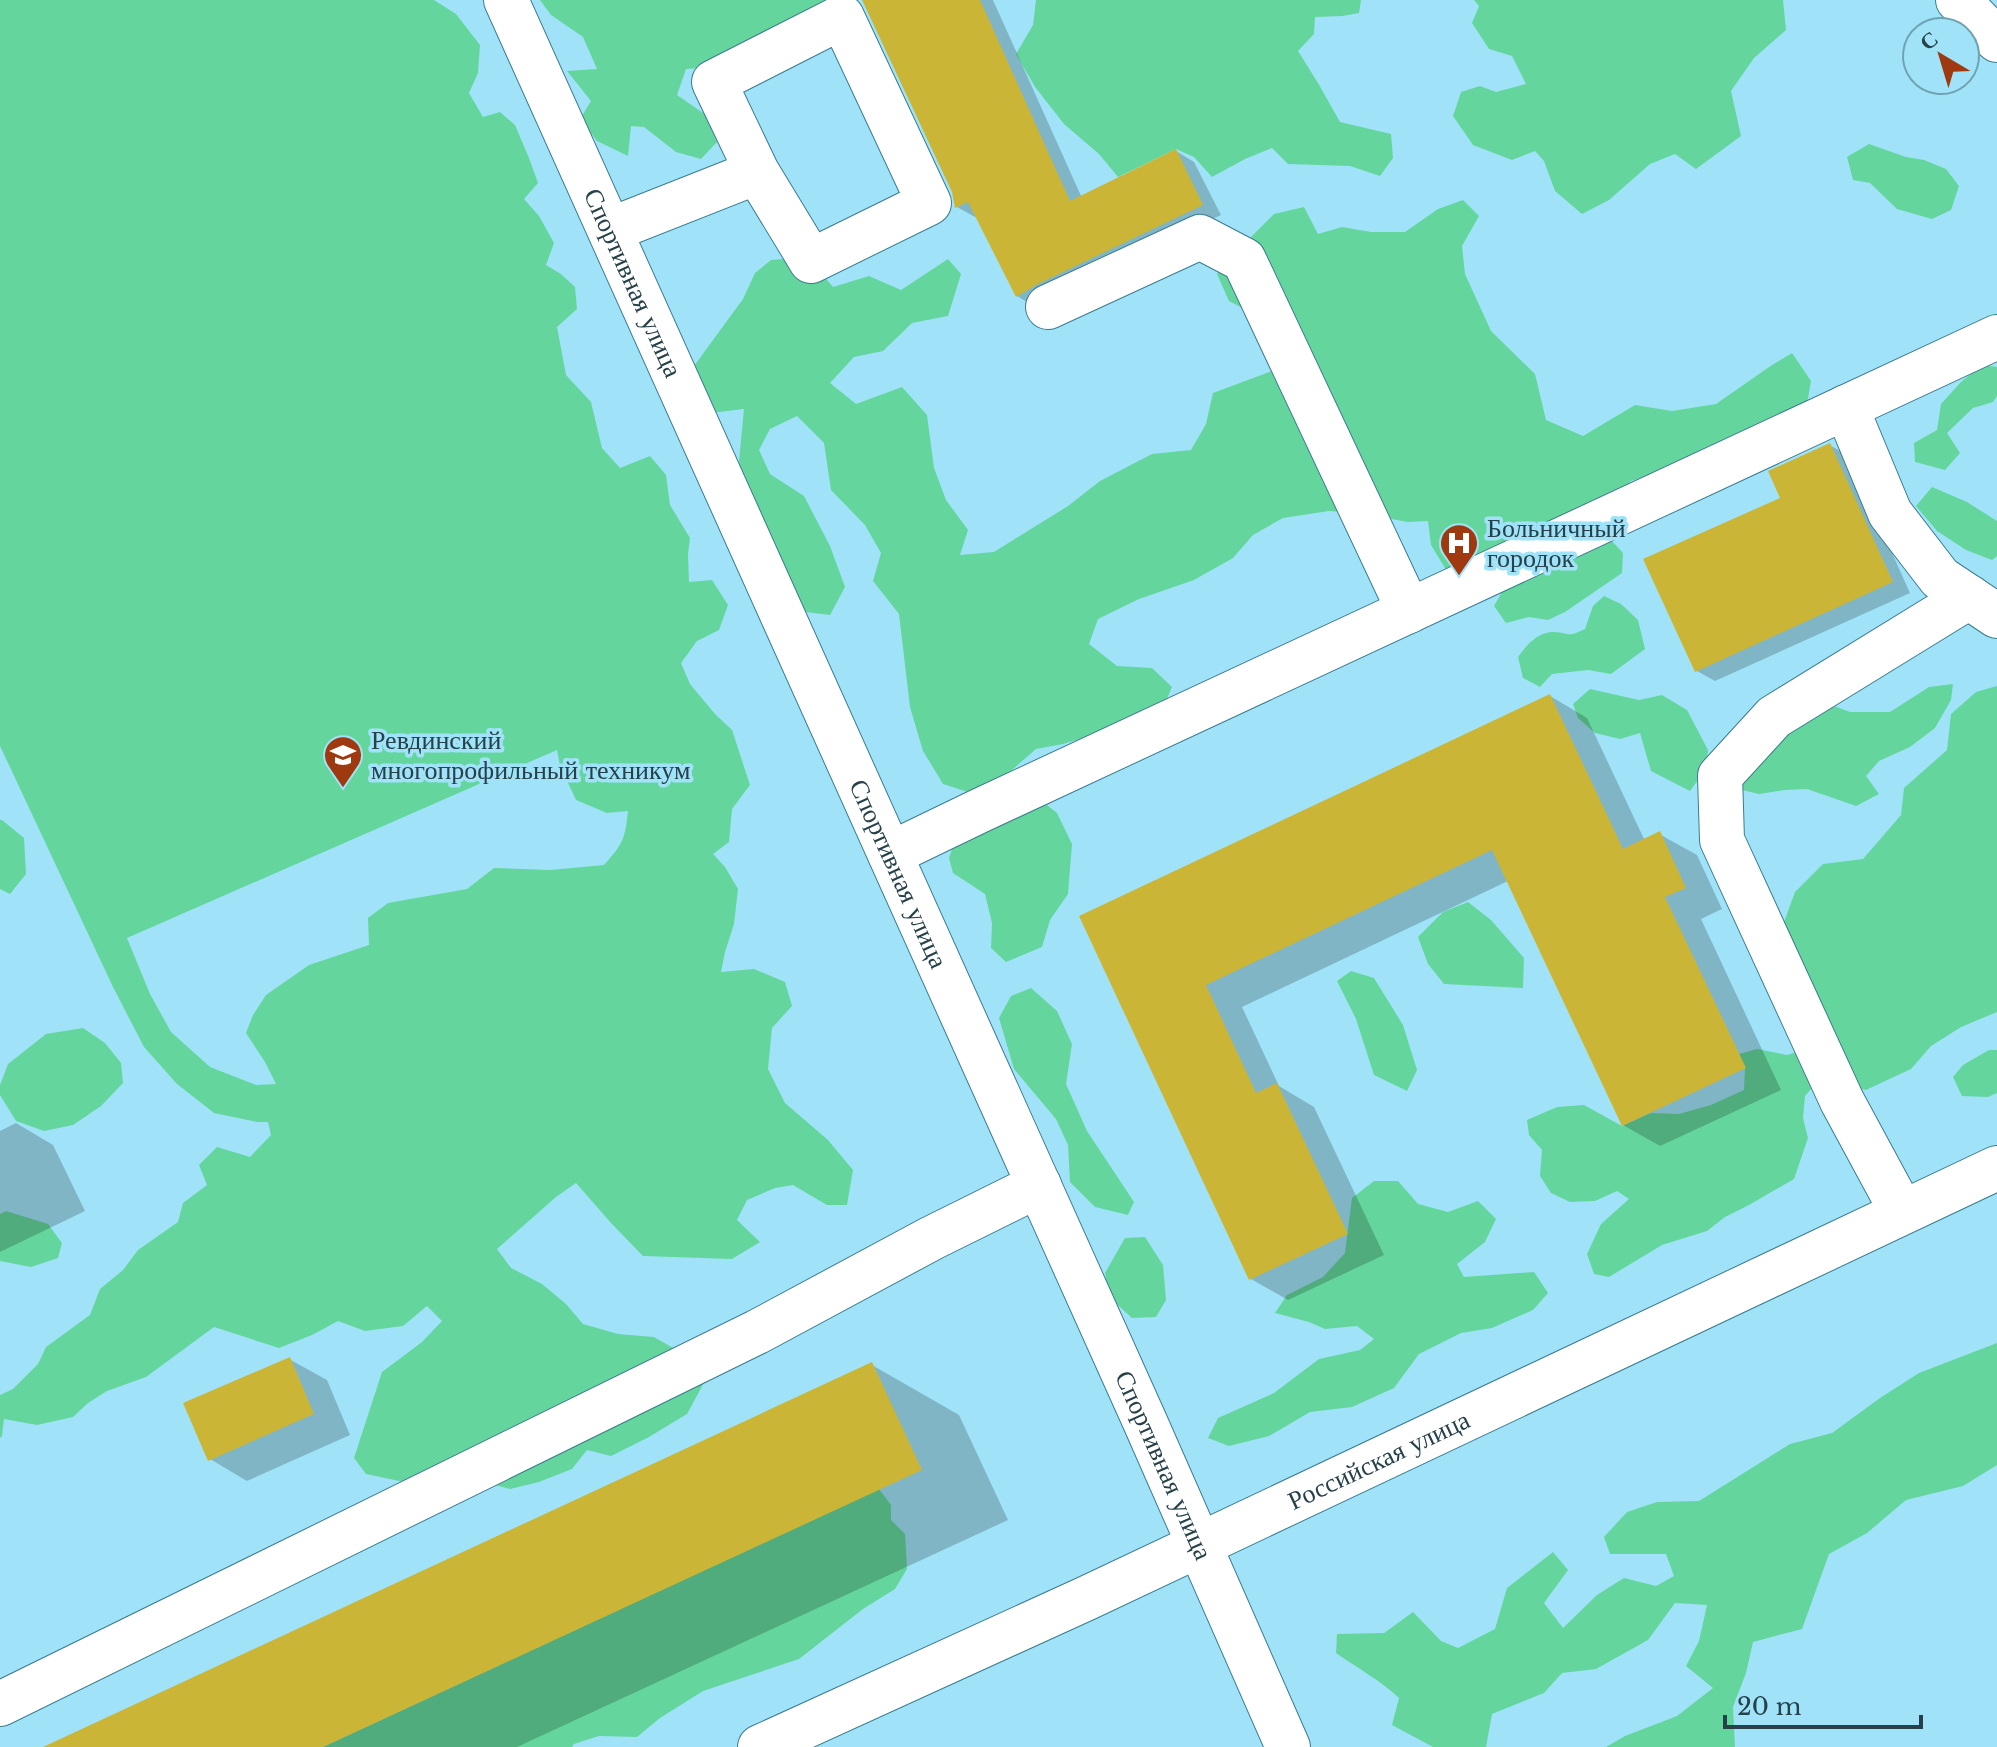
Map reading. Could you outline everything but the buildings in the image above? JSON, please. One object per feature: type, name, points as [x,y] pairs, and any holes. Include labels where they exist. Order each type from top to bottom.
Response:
[{"type":"street","name":"Спортивная улица","points":[[506,0],[1288,1747]]},
{"type":"street","points":[[1958,0],[1997,40]]},
{"type":"street","points":[[842,17],[929,203],[811,261],[757,172],[714,82],[842,17]]},
{"type":"street","points":[[610,230],[757,172]]},
{"type":"street","points":[[1048,307],[1200,237],[1244,260],[1409,611]]},
{"type":"street","points":[[890,854],[1997,337]]},
{"type":"street","points":[[1846,407],[1890,513],[1940,578],[1983,606],[1774,717],[1720,776],[1722,840],[1842,1101],[1902,1212]]},
{"type":"street","name":"Российская улица","points":[[760,1747],[1087,1598],[1997,1168]]},
{"type":"street","points":[[0,1704],[757,1332],[932,1238],[1039,1185]]},
{"type":"green space","name":"Ревдинский многопрофильный техникум","points":[[0,0],[434,0],[456,14],[480,45],[478,73],[469,93],[483,117],[500,112],[515,125],[538,183],[524,199],[539,216],[554,243],[546,265],[575,287],[577,309],[557,327],[566,375],[591,402],[602,448],[620,468],[650,456],[666,475],[670,505],[690,538],[689,582],[712,580],[728,605],[719,630],[697,641],[681,663],[690,684],[732,730],[750,785],[732,809],[729,842],[713,854],[738,889],[734,924],[721,972],[754,969],[785,982],[792,1006],[772,1028],[768,1069],[785,1103],[828,1140],[853,1170],[847,1205],[827,1205],[793,1185],[775,1188],[747,1200],[737,1220],[760,1242],[732,1259],[643,1256],[576,1183],[497,1249],[511,1268],[542,1284],[566,1304],[583,1324],[618,1334],[654,1337],[696,1361],[706,1379],[687,1414],[611,1456],[587,1450],[572,1469],[539,1482],[510,1489],[491,1484],[404,1482],[366,1474],[354,1458],[382,1372],[422,1342],[442,1321],[427,1306],[403,1326],[365,1331],[338,1321],[279,1348],[214,1327],[146,1377],[107,1391],[73,1417],[37,1425],[4,1419],[0,1438],[0,1395],[13,1389],[38,1364],[46,1347],[90,1315],[100,1289],[123,1270],[138,1250],[178,1222],[183,1203],[207,1185],[199,1165],[217,1147],[250,1157],[271,1135],[268,1122],[214,1113],[177,1084],[144,1047],[0,746]],"holes":[[[557,750],[560,766],[576,800],[607,813],[628,811],[622,841],[604,865],[550,870],[494,868],[467,889],[388,903],[368,918],[369,945],[309,965],[266,995],[253,1015],[246,1033],[276,1084],[256,1085],[210,1067],[171,1032],[150,994],[127,938]]]},
{"type":"green space","points":[[540,0],[848,0],[796,26],[749,39],[703,68],[686,69],[677,95],[706,115],[717,142],[701,159],[676,152],[644,127],[631,126],[628,156],[597,141],[580,119],[591,101],[567,71],[597,69],[583,37],[551,15]]},
{"type":"green space","points":[[1036,0],[1361,0],[1359,13],[1315,17],[1314,34],[1298,51],[1340,122],[1391,134],[1393,158],[1380,176],[1350,166],[1288,164],[1272,148],[1212,177],[1194,157],[1176,149],[1118,177],[1099,154],[1064,124],[1035,87],[1016,54],[1033,25]]},
{"type":"green space","points":[[1474,0],[1783,0],[1786,30],[1754,58],[1731,91],[1741,136],[1696,169],[1675,154],[1650,164],[1609,200],[1582,214],[1555,191],[1544,161],[1535,151],[1512,160],[1473,145],[1453,116],[1461,92],[1480,86],[1496,92],[1526,84],[1512,56],[1489,49],[1472,23],[1479,6]]},
{"type":"green space","points":[[1869,144],[1946,169],[1959,186],[1951,210],[1932,219],[1897,209],[1870,183],[1853,180],[1847,157]]},
{"type":"green space","points":[[1463,200],[1479,216],[1462,246],[1465,274],[1491,331],[1535,374],[1546,420],[1583,436],[1635,405],[1672,411],[1716,404],[1792,353],[1811,381],[1807,404],[1670,469],[1631,481],[1602,509],[1448,573],[1431,545],[1428,521],[1408,522],[1329,511],[1283,518],[1253,535],[1233,558],[1194,580],[1139,599],[1098,619],[1089,644],[1117,666],[1152,668],[1172,687],[1166,701],[1100,733],[1036,749],[998,782],[971,793],[943,784],[923,751],[910,707],[899,614],[873,581],[881,553],[865,525],[831,490],[824,443],[797,416],[770,429],[759,450],[770,474],[804,496],[830,546],[845,587],[830,615],[806,612],[771,589],[745,496],[739,461],[744,409],[693,415],[694,366],[743,299],[755,273],[771,260],[811,261],[833,287],[869,276],[901,290],[948,259],[961,274],[948,316],[912,323],[883,351],[854,357],[830,383],[856,404],[902,387],[927,415],[934,468],[946,500],[968,530],[960,555],[994,552],[1068,506],[1100,481],[1152,454],[1191,450],[1206,424],[1213,393],[1275,370],[1276,326],[1229,301],[1217,274],[1274,214],[1304,207],[1318,234],[1342,227],[1371,232],[1405,232],[1438,209]]},
{"type":"green space","points":[[1982,365],[1997,367],[1997,396],[1993,402],[1973,408],[1947,433],[1960,453],[1945,470],[1915,462],[1914,443],[1937,430],[1941,404]]},
{"type":"green space","points":[[1932,487],[1967,502],[1997,521],[1997,556],[1992,560],[1966,550],[1937,531],[1916,506]]},
{"type":"green space","points":[[1610,539],[1623,553],[1622,573],[1565,612],[1548,620],[1529,617],[1506,623],[1494,606],[1506,585]]},
{"type":"green space","points":[[1604,596],[1621,604],[1638,620],[1645,649],[1611,674],[1588,670],[1552,674],[1540,687],[1523,678],[1518,657],[1529,644],[1548,632],[1571,634],[1585,629],[1593,606]]},
{"type":"green space","points":[[1953,684],[1951,700],[1935,728],[1910,747],[1879,761],[1866,776],[1879,794],[1856,806],[1807,789],[1759,794],[1721,785],[1716,761],[1728,733],[1760,711],[1831,705],[1850,712],[1890,712],[1929,687]]},
{"type":"green space","points":[[1997,686],[1997,1012],[1961,1027],[1931,1046],[1911,1069],[1866,1090],[1819,1080],[1805,1096],[1803,1118],[1808,1138],[1794,1179],[1725,1217],[1707,1231],[1662,1245],[1609,1277],[1594,1274],[1587,1254],[1601,1224],[1629,1199],[1617,1191],[1595,1201],[1570,1202],[1551,1193],[1540,1176],[1542,1150],[1529,1135],[1527,1120],[1557,1107],[1584,1105],[1622,1126],[1651,1113],[1679,1114],[1711,1105],[1744,1090],[1745,1068],[1739,1054],[1757,1049],[1787,1055],[1816,1046],[1769,943],[1784,922],[1795,892],[1823,864],[1863,859],[1901,815],[1904,788],[1947,750],[1951,714],[1976,692]]},
{"type":"green space","points":[[1590,689],[1639,700],[1662,695],[1687,710],[1708,750],[1706,769],[1690,791],[1651,771],[1640,733],[1620,739],[1595,733],[1578,718],[1573,704]]},
{"type":"green space","points":[[1042,801],[1057,813],[1072,844],[1068,894],[1050,920],[1042,947],[1006,962],[991,948],[992,923],[985,894],[953,873],[949,858],[957,835]]},
{"type":"green space","points":[[0,820],[24,838],[26,874],[10,894],[0,889]]},
{"type":"green space","points":[[1468,902],[1491,920],[1524,958],[1523,988],[1444,984],[1428,964],[1418,937],[1443,912]]},
{"type":"green space","points":[[1351,971],[1374,978],[1403,1025],[1417,1070],[1407,1091],[1374,1075],[1356,1019],[1337,981]]},
{"type":"green space","points":[[1031,988],[1057,1011],[1072,1044],[1066,1084],[1087,1131],[1134,1202],[1128,1215],[1095,1207],[1070,1182],[1068,1145],[1056,1119],[1014,1069],[999,1018],[1011,996]]},
{"type":"green space","points":[[83,1028],[105,1043],[121,1063],[123,1083],[101,1106],[73,1125],[44,1131],[16,1121],[0,1095],[0,1085],[8,1064],[46,1034]]},
{"type":"green space","points":[[1989,1050],[1997,1050],[1997,1093],[1988,1097],[1962,1096],[1953,1077],[1963,1065]]},
{"type":"green space","points":[[1374,1181],[1398,1181],[1418,1204],[1448,1212],[1478,1201],[1496,1219],[1485,1242],[1457,1264],[1464,1277],[1534,1272],[1548,1293],[1533,1310],[1492,1328],[1461,1333],[1419,1354],[1394,1388],[1352,1407],[1310,1412],[1269,1436],[1229,1446],[1208,1438],[1218,1418],[1274,1393],[1319,1359],[1360,1350],[1374,1339],[1357,1326],[1325,1329],[1275,1313],[1287,1295],[1323,1277],[1345,1253],[1352,1198]]},
{"type":"green space","points":[[6,1211],[48,1224],[62,1243],[58,1258],[31,1267],[0,1261],[0,1214]]},
{"type":"green space","points":[[1145,1237],[1163,1265],[1166,1300],[1156,1317],[1132,1318],[1110,1298],[1105,1273],[1125,1238]]},
{"type":"green space","points":[[1997,1343],[1997,1465],[1963,1486],[1906,1500],[1867,1533],[1829,1554],[1802,1629],[1753,1642],[1746,1673],[1733,1707],[1735,1747],[1606,1747],[1625,1736],[1677,1716],[1713,1688],[1686,1666],[1699,1641],[1707,1605],[1675,1603],[1648,1640],[1596,1669],[1562,1673],[1544,1693],[1492,1714],[1486,1747],[1433,1747],[1392,1725],[1399,1698],[1336,1653],[1337,1634],[1384,1633],[1413,1612],[1441,1641],[1458,1648],[1495,1629],[1507,1588],[1553,1552],[1568,1570],[1544,1603],[1563,1628],[1597,1595],[1624,1578],[1656,1586],[1674,1576],[1666,1554],[1610,1554],[1604,1537],[1627,1512],[1657,1502],[1699,1501],[1790,1444],[1832,1433],[1919,1373]]},
{"type":"green space","points":[[879,1489],[891,1505],[891,1520],[905,1534],[907,1569],[895,1589],[863,1609],[799,1659],[703,1691],[660,1718],[637,1737],[599,1736],[572,1747],[323,1747]]},
{"type":"place","name":"Больничный городок","points":[[1459,577]]},
{"type":"place","name":"Ревдинский многопрофильный техникум","points":[[343,789]]}]
